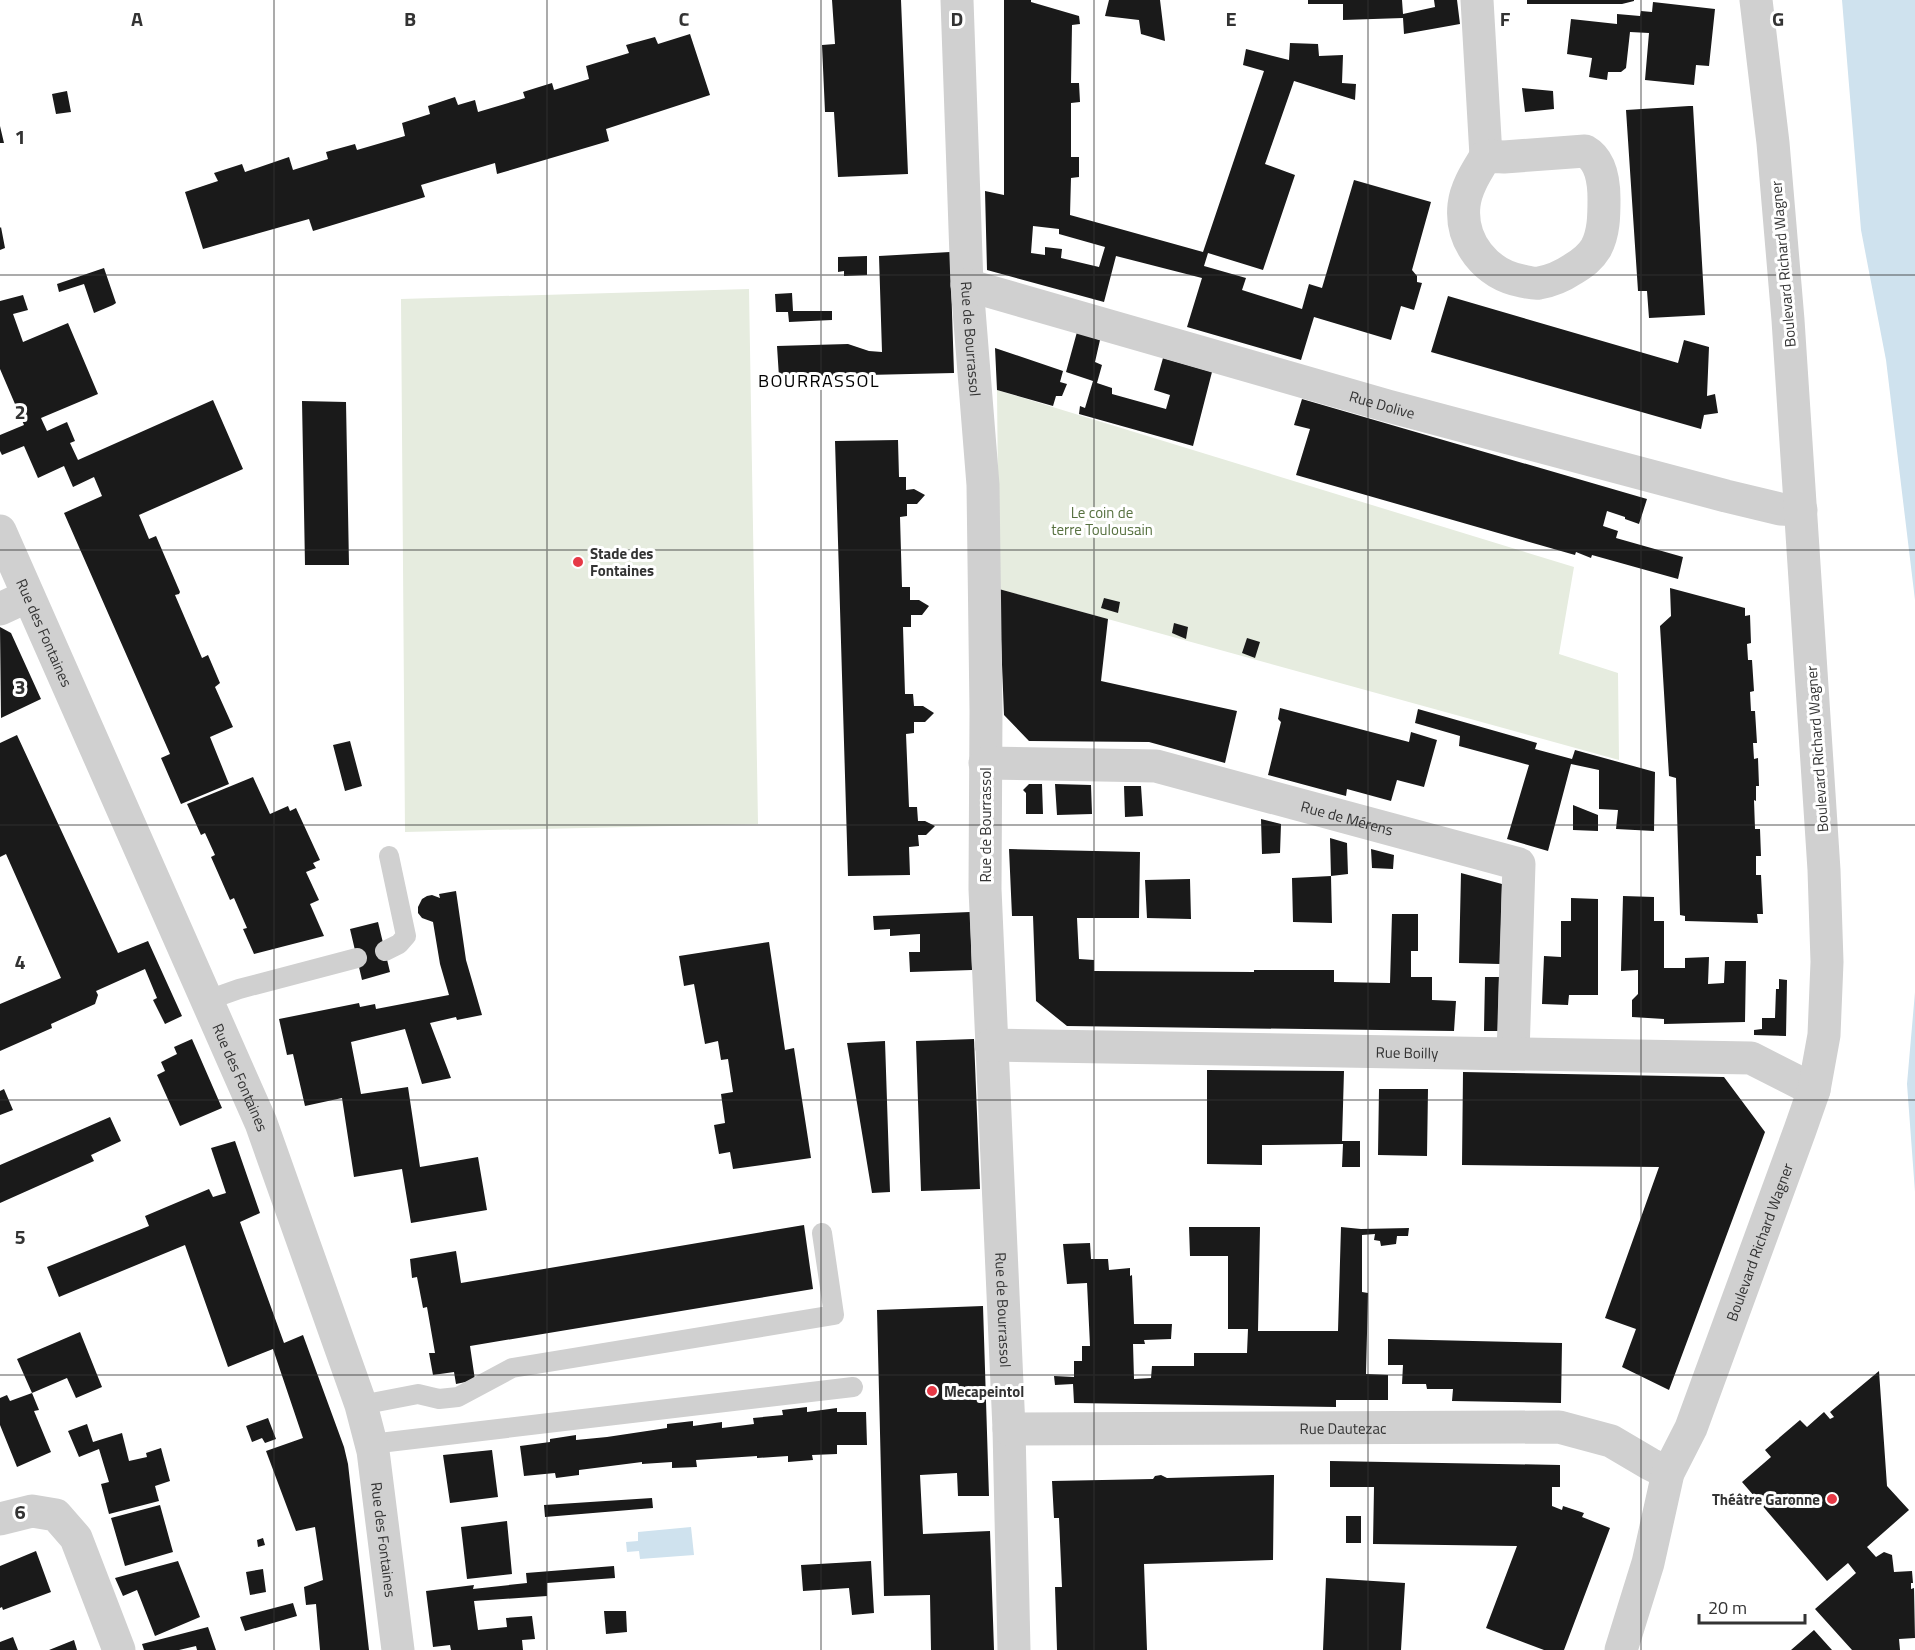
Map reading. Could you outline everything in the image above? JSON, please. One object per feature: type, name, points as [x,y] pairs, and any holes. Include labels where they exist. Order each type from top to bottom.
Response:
[{"type":"street","name":"Rue de Bourrassol","points":[[957,0],[967,285],[982,485],[986,889],[1009,1429],[1014,1650]]},
{"type":"street","points":[[1477,0],[1486,156],[1471,182],[1464,205],[1468,237],[1477,253],[1491,268],[1507,278],[1538,284],[1566,274],[1588,260],[1597,247],[1603,224],[1604,191],[1599,166],[1593,156],[1585,151],[1486,156]]},
{"type":"street","name":"Boulevard Richard Wagner","points":[[1621,1650],[1648,1563],[1668,1473],[1691,1428],[1814,1090],[1824,1035],[1827,962],[1824,870],[1801,510],[1773,142],[1756,0]]},
{"type":"street","name":"Rue Dolive","points":[[967,285],[1388,406],[1726,496],[1780,508],[1801,510]]},
{"type":"street","name":"Rue des Fontaines","points":[[0,531],[14,602],[208,1000],[261,1123],[361,1405],[379,1489],[399,1650]]},
{"type":"street","name":"Rue de Mérens","points":[[985,763],[1156,766],[1519,864],[1513,1054]]},
{"type":"street","name":"Rue Boilly","points":[[992,1045],[1751,1058],[1814,1090]]},
{"type":"street","name":"Rue Dautezac","points":[[1009,1429],[1559,1427],[1611,1440],[1668,1473]]},
{"type":"street","points":[[0,1519],[32,1511],[56,1515],[76,1538],[119,1650]]},
{"type":"lane","points":[[385,951],[399,944],[406,936],[389,856]]},
{"type":"lane","points":[[208,1000],[239,989],[357,958]]},
{"type":"lane","points":[[361,1405],[418,1394],[439,1399],[458,1397],[512,1368],[834,1315],[822,1233]]},
{"type":"lane","points":[[371,1444],[853,1386]]},
{"type":"green space","name":"Stade des Fontaines","points":[[749,289],[758,824],[405,832],[401,299]]},
{"type":"green space","name":"Le coin de terre Toulousain","points":[[997,390],[1574,567],[1559,654],[1618,673],[1619,760],[999,589]]},
{"type":"water","points":[[1842,0],[1915,0],[1915,600],[1886,360],[1861,230]]},
{"type":"water","points":[[1915,992],[1915,1192],[1907,1084]]},
{"type":"water","points":[[691,1527],[694,1555],[640,1559],[639,1551],[627,1552],[626,1542],[638,1541],[638,1532]]},
{"type":"building","points":[[832,0],[901,0],[908,174],[838,177],[834,112],[825,112],[822,45],[835,44]]},
{"type":"building","points":[[1004,0],[1031,0],[1031,2],[1079,16],[1080,24],[1072,25],[1071,83],[1079,83],[1080,102],[1071,103],[1071,157],[1079,157],[1079,177],[1071,178],[1070,215],[1203,252],[1264,71],[1243,65],[1246,49],[1289,60],[1290,43],[1318,44],[1319,56],[1343,55],[1342,83],[1356,84],[1355,100],[1294,81],[1265,164],[1295,175],[1263,270],[1208,253],[1204,266],[1246,278],[1242,290],[1302,309],[1309,284],[1322,288],[1354,180],[1431,202],[1412,270],[1417,276],[1417,282],[1422,283],[1414,310],[1401,306],[1391,340],[1314,317],[1301,360],[1187,327],[1202,278],[1116,256],[1104,302],[987,270],[985,191],[1004,195]],"holes":[[[1033,226],[1059,229],[1059,234],[1105,247],[1099,267],[1061,258],[1062,249],[1045,247],[1045,255],[1031,253]]]},
{"type":"building","points":[[1109,0],[1160,0],[1165,41],[1141,34],[1139,20],[1105,16]]},
{"type":"building","points":[[1308,0],[1402,0],[1403,14],[1435,7],[1434,0],[1457,0],[1460,24],[1404,34],[1403,18],[1343,20],[1343,4],[1308,4]]},
{"type":"building","points":[[1527,0],[1634,1],[1622,4],[1527,4]]},
{"type":"building","points":[[1653,2],[1715,9],[1709,66],[1696,65],[1694,85],[1645,80],[1649,33],[1630,32],[1626,68],[1621,72],[1608,72],[1607,80],[1589,77],[1592,58],[1567,54],[1571,19],[1617,24],[1617,14],[1640,16],[1641,11],[1652,12]]},
{"type":"building","points":[[690,34],[710,95],[606,129],[609,141],[497,174],[495,163],[421,185],[425,197],[313,231],[309,219],[203,249],[185,192],[218,181],[214,173],[242,164],[245,172],[289,157],[293,170],[328,159],[326,152],[355,144],[357,150],[405,136],[402,123],[430,114],[428,106],[455,97],[458,105],[475,100],[478,112],[525,98],[523,92],[552,83],[554,90],[589,79],[586,66],[629,53],[626,45],[655,37],[658,44]]},
{"type":"building","points":[[1522,88],[1553,91],[1554,109],[1525,112]]},
{"type":"building","points":[[67,91],[71,112],[56,114],[52,94]]},
{"type":"building","points":[[1693,106],[1705,315],[1649,318],[1647,291],[1638,291],[1626,110]]},
{"type":"building","points":[[0,126],[4,143],[0,143]]},
{"type":"building","points":[[0,228],[5,248],[0,250]]},
{"type":"building","points":[[950,252],[954,373],[779,377],[777,346],[848,344],[869,351],[882,352],[879,256]]},
{"type":"building","points":[[867,256],[867,275],[844,276],[844,271],[838,272],[838,257]]},
{"type":"building","points":[[104,268],[116,303],[113,305],[94,313],[84,284],[59,292],[57,284]]},
{"type":"building","points":[[792,293],[793,311],[832,311],[832,320],[789,322],[788,312],[776,312],[775,294]]},
{"type":"building","points":[[23,295],[28,310],[13,314],[23,342],[68,323],[98,394],[41,418],[47,431],[67,422],[75,441],[70,443],[78,460],[213,400],[243,469],[139,515],[149,539],[156,536],[180,592],[175,595],[202,658],[208,655],[220,683],[215,687],[233,727],[210,737],[229,784],[181,804],[161,758],[170,754],[64,513],[102,496],[94,477],[73,487],[64,466],[38,478],[24,446],[2,455],[0,451],[0,435],[24,425],[0,369],[0,301]]},
{"type":"building","points":[[1448,296],[1678,363],[1684,340],[1709,347],[1707,396],[1715,394],[1718,413],[1704,415],[1701,429],[1431,352]]},
{"type":"building","points":[[1077,332],[1100,340],[1095,362],[1102,365],[1097,383],[1112,388],[1112,394],[1166,409],[1170,395],[1154,390],[1163,358],[1212,372],[1193,446],[1079,414],[1080,406],[1085,408],[1093,381],[1066,372]]},
{"type":"building","points":[[995,348],[1063,371],[1060,382],[1067,384],[1062,396],[1056,396],[1053,406],[997,390]]},
{"type":"building","points":[[1302,399],[1647,499],[1639,524],[1607,511],[1603,526],[1618,531],[1616,538],[1683,557],[1678,579],[1592,555],[1591,558],[1576,552],[1575,555],[1296,475],[1310,429],[1294,425]]},
{"type":"building","points":[[302,401],[346,402],[349,565],[305,565]]},
{"type":"building","points":[[898,440],[899,477],[906,477],[906,490],[914,489],[925,495],[917,504],[907,504],[907,516],[900,517],[902,587],[910,587],[910,600],[919,600],[929,606],[922,615],[911,615],[911,627],[903,627],[905,694],[913,694],[914,706],[923,706],[934,713],[925,722],[914,722],[914,733],[906,734],[909,807],[917,807],[918,821],[925,821],[935,826],[926,835],[918,835],[919,846],[909,847],[910,875],[848,876],[835,441]]},
{"type":"building","points":[[1670,588],[1745,608],[1745,616],[1750,615],[1751,643],[1747,644],[1748,660],[1752,660],[1754,691],[1750,692],[1751,711],[1755,711],[1757,743],[1753,743],[1754,759],[1758,758],[1759,786],[1756,786],[1756,801],[1754,800],[1755,829],[1760,829],[1761,856],[1756,856],[1756,875],[1761,875],[1763,914],[1757,914],[1758,923],[1685,921],[1685,916],[1680,915],[1676,778],[1669,776],[1660,626],[1671,616]]},
{"type":"building","points":[[999,589],[1108,619],[1101,681],[1237,711],[1225,763],[1149,742],[1029,741],[1004,715]]},
{"type":"building","points":[[1104,598],[1120,602],[1118,613],[1101,608]]},
{"type":"building","points":[[1174,623],[1188,627],[1186,639],[1172,633]]},
{"type":"building","points":[[0,627],[11,633],[41,699],[1,718]]},
{"type":"building","points":[[1247,638],[1260,642],[1255,658],[1242,653]]},
{"type":"building","points":[[1280,708],[1409,742],[1411,732],[1437,740],[1424,787],[1397,780],[1391,801],[1347,789],[1346,796],[1268,775],[1281,722],[1278,719]]},
{"type":"building","points":[[1418,709],[1537,743],[1535,749],[1572,759],[1575,750],[1655,772],[1654,831],[1616,829],[1618,810],[1599,809],[1599,770],[1571,764],[1548,851],[1507,839],[1529,765],[1459,746],[1460,736],[1415,723]]},
{"type":"building","points":[[17,735],[118,953],[148,941],[182,1016],[165,1024],[153,1000],[157,998],[145,969],[96,991],[98,995],[95,1004],[51,1024],[52,1028],[0,1051],[0,1004],[61,978],[6,854],[0,857],[0,743]]},
{"type":"building","points":[[350,741],[362,786],[345,791],[333,745]]},
{"type":"building","points":[[253,777],[270,814],[288,806],[290,811],[296,808],[320,860],[313,863],[316,868],[306,872],[319,900],[310,904],[324,936],[254,954],[243,929],[247,928],[234,898],[230,900],[211,857],[215,855],[205,833],[201,835],[187,804]]},
{"type":"building","points":[[1029,784],[1042,784],[1043,814],[1026,814],[1026,793],[1023,790]]},
{"type":"building","points":[[1055,784],[1091,785],[1092,814],[1057,815]]},
{"type":"building","points":[[1124,786],[1141,786],[1143,816],[1125,817]]},
{"type":"building","points":[[1573,805],[1598,815],[1598,831],[1573,830]]},
{"type":"building","points":[[1261,819],[1281,824],[1280,853],[1262,854]]},
{"type":"building","points":[[1330,838],[1347,843],[1348,874],[1331,876]]},
{"type":"building","points":[[1009,849],[1140,852],[1139,918],[1077,918],[1079,959],[1094,960],[1094,971],[1334,970],[1334,982],[1390,983],[1392,914],[1418,914],[1418,951],[1411,951],[1411,977],[1432,977],[1432,1000],[1456,1001],[1454,1031],[1067,1026],[1036,1001],[1033,916],[1012,916]]},
{"type":"building","points":[[1371,849],[1394,855],[1393,869],[1372,868]]},
{"type":"building","points":[[1461,873],[1502,884],[1500,964],[1459,963]]},
{"type":"building","points":[[1331,876],[1332,923],[1293,922],[1292,878]]},
{"type":"building","points":[[1190,879],[1191,919],[1147,918],[1145,880]]},
{"type":"building","points":[[456,891],[466,960],[482,1015],[457,1020],[456,1017],[430,1023],[451,1078],[422,1084],[405,1029],[351,1042],[361,1094],[408,1087],[420,1167],[478,1157],[487,1210],[411,1223],[402,1169],[354,1177],[342,1098],[305,1106],[293,1054],[287,1055],[279,1019],[359,1003],[360,1007],[375,1004],[376,1009],[449,995],[440,964],[433,922],[422,918],[418,913],[418,907],[422,899],[427,896],[440,898],[439,894]]},
{"type":"building","points":[[1623,896],[1654,897],[1654,921],[1664,921],[1664,968],[1685,968],[1685,958],[1709,957],[1708,984],[1724,983],[1725,961],[1746,961],[1745,1022],[1664,1024],[1664,1019],[1632,1017],[1632,1000],[1638,994],[1638,970],[1621,971]]},
{"type":"building","points":[[1571,898],[1598,899],[1598,995],[1569,995],[1568,1005],[1542,1004],[1544,956],[1561,957],[1561,921],[1571,921]]},
{"type":"building","points":[[970,912],[972,970],[910,972],[909,952],[920,952],[920,934],[890,936],[890,929],[874,930],[873,916]]},
{"type":"building","points":[[378,922],[390,972],[362,980],[350,929]]},
{"type":"building","points":[[769,942],[785,1050],[794,1048],[811,1158],[733,1169],[730,1152],[719,1154],[714,1125],[725,1123],[721,1094],[733,1092],[728,1059],[721,1060],[718,1041],[705,1044],[694,984],[684,986],[679,956]]},
{"type":"building","points":[[1485,977],[1499,977],[1498,1031],[1484,1031]]},
{"type":"building","points":[[1779,979],[1787,980],[1786,1036],[1754,1035],[1754,1030],[1762,1029],[1762,1018],[1775,1018],[1776,989],[1779,989]]},
{"type":"building","points":[[192,1039],[222,1108],[180,1126],[157,1075],[165,1071],[161,1062],[177,1054],[174,1047]]},
{"type":"building","points":[[974,1039],[980,1189],[921,1191],[916,1041]]},
{"type":"building","points":[[885,1041],[890,1192],[872,1193],[847,1043]]},
{"type":"building","points":[[1207,1070],[1344,1071],[1342,1141],[1360,1141],[1360,1167],[1342,1167],[1343,1144],[1262,1145],[1262,1165],[1207,1164]]},
{"type":"building","points":[[1463,1072],[1724,1077],[1765,1132],[1669,1390],[1622,1367],[1636,1329],[1605,1318],[1659,1167],[1462,1165]]},
{"type":"building","points":[[4,1089],[13,1110],[0,1115],[0,1091]]},
{"type":"building","points":[[1379,1089],[1428,1089],[1427,1156],[1378,1155]]},
{"type":"building","points":[[110,1117],[121,1141],[91,1155],[94,1161],[0,1203],[0,1165]]},
{"type":"building","points":[[235,1141],[260,1213],[240,1222],[284,1343],[303,1335],[344,1447],[348,1464],[369,1650],[320,1650],[316,1604],[306,1605],[304,1587],[323,1580],[315,1527],[296,1531],[266,1451],[303,1438],[273,1349],[228,1367],[185,1245],[59,1297],[47,1267],[149,1226],[145,1216],[209,1189],[213,1197],[226,1193],[211,1148]]},
{"type":"building","points":[[804,1225],[813,1289],[470,1346],[475,1380],[456,1384],[454,1372],[433,1375],[429,1353],[435,1353],[427,1307],[423,1308],[417,1277],[412,1278],[410,1259],[456,1251],[461,1283]]},
{"type":"building","points":[[1189,1227],[1260,1227],[1258,1331],[1338,1331],[1341,1227],[1409,1228],[1408,1236],[1397,1236],[1396,1244],[1381,1246],[1380,1241],[1374,1240],[1375,1234],[1362,1235],[1362,1292],[1368,1293],[1366,1374],[1388,1375],[1388,1400],[1336,1400],[1336,1407],[1074,1403],[1073,1384],[1055,1385],[1054,1376],[1074,1377],[1074,1361],[1082,1361],[1082,1346],[1090,1346],[1087,1283],[1067,1284],[1063,1244],[1090,1243],[1091,1259],[1108,1259],[1109,1270],[1130,1268],[1134,1324],[1172,1324],[1171,1339],[1144,1340],[1145,1344],[1133,1344],[1134,1379],[1151,1378],[1152,1366],[1194,1366],[1194,1353],[1247,1353],[1248,1329],[1228,1329],[1228,1256],[1190,1256]]},
{"type":"building","points":[[983,1306],[989,1496],[958,1496],[957,1473],[920,1475],[923,1534],[990,1531],[994,1650],[931,1650],[930,1595],[884,1596],[877,1310]]},
{"type":"building","points":[[80,1332],[102,1387],[76,1398],[67,1378],[32,1393],[17,1359]]},
{"type":"building","points":[[1388,1339],[1562,1343],[1561,1403],[1452,1401],[1453,1389],[1427,1389],[1426,1384],[1402,1384],[1403,1365],[1388,1365]]},
{"type":"building","points":[[1879,1371],[1887,1486],[1909,1510],[1867,1547],[1876,1557],[1884,1552],[1892,1555],[1894,1572],[1912,1571],[1911,1589],[1914,1588],[1915,1638],[1899,1639],[1900,1650],[1852,1650],[1815,1609],[1856,1573],[1848,1563],[1827,1581],[1742,1482],[1771,1457],[1765,1450],[1800,1420],[1807,1427],[1824,1412],[1830,1419],[1834,1417],[1830,1412]]},
{"type":"building","points":[[32,1393],[39,1410],[34,1411],[51,1452],[17,1467],[0,1425],[0,1398],[7,1395],[10,1401]]},
{"type":"building","points":[[807,1407],[807,1412],[837,1408],[837,1412],[866,1412],[867,1445],[837,1445],[837,1454],[812,1455],[813,1460],[788,1462],[788,1456],[757,1458],[757,1456],[696,1460],[697,1467],[672,1468],[672,1462],[642,1464],[642,1462],[579,1470],[579,1475],[556,1478],[555,1473],[524,1476],[520,1446],[550,1442],[550,1439],[576,1435],[576,1440],[607,1437],[667,1428],[667,1424],[693,1421],[693,1426],[722,1422],[722,1428],[754,1424],[753,1418],[783,1415],[782,1410]]},
{"type":"building","points":[[268,1418],[276,1439],[265,1443],[262,1438],[252,1442],[246,1426]]},
{"type":"building","points":[[87,1424],[93,1442],[122,1433],[129,1461],[147,1457],[146,1453],[161,1448],[170,1481],[155,1486],[159,1501],[109,1514],[101,1484],[109,1482],[99,1449],[79,1457],[68,1431]]},
{"type":"building","points":[[492,1450],[498,1497],[450,1503],[443,1455]]},
{"type":"building","points":[[1330,1461],[1560,1465],[1560,1487],[1552,1487],[1552,1506],[1562,1510],[1563,1506],[1584,1513],[1582,1517],[1610,1528],[1564,1650],[1544,1650],[1486,1628],[1517,1546],[1373,1544],[1374,1487],[1330,1487]]},
{"type":"building","points":[[1161,1475],[1167,1478],[1274,1475],[1273,1560],[1144,1564],[1147,1650],[1057,1650],[1055,1587],[1062,1587],[1059,1518],[1054,1518],[1052,1481],[1153,1479]]},
{"type":"building","points":[[652,1498],[653,1508],[545,1517],[544,1505]]},
{"type":"building","points":[[160,1505],[173,1552],[125,1566],[111,1518]]},
{"type":"building","points":[[1346,1516],[1361,1516],[1361,1543],[1346,1543]]},
{"type":"building","points":[[507,1521],[512,1574],[467,1579],[461,1527]]},
{"type":"building","points":[[263,1538],[265,1545],[258,1547],[257,1540]]},
{"type":"building","points":[[36,1551],[51,1592],[3,1610],[2,1607],[0,1608],[0,1566]]},
{"type":"building","points":[[178,1561],[200,1617],[155,1636],[137,1590],[123,1596],[115,1578]]},
{"type":"building","points":[[871,1561],[874,1613],[852,1615],[849,1588],[803,1591],[801,1565]]},
{"type":"building","points":[[614,1566],[615,1578],[547,1583],[547,1596],[474,1601],[478,1630],[507,1627],[506,1618],[532,1616],[535,1639],[522,1640],[523,1650],[451,1650],[450,1645],[433,1647],[426,1591],[474,1585],[473,1589],[527,1583],[526,1573]]},
{"type":"building","points":[[263,1569],[266,1592],[250,1595],[246,1572]]},
{"type":"building","points":[[1326,1578],[1405,1583],[1401,1650],[1323,1650]]},
{"type":"building","points":[[293,1603],[297,1616],[245,1631],[240,1617]]},
{"type":"building","points":[[604,1611],[626,1611],[627,1632],[606,1634]]},
{"type":"building","points":[[208,1627],[216,1650],[197,1650],[196,1646],[179,1650],[144,1650],[142,1644]]},
{"type":"building","points":[[1814,1630],[1832,1650],[1791,1650]]},
{"type":"building","points":[[13,1637],[18,1650],[0,1650],[0,1642]]},
{"type":"building","points":[[74,1640],[77,1650],[49,1650]]},
{"type":"place","name":"Stade des Fontaines","points":[[578,562]]},
{"type":"place","name":"Mecapeintol","points":[[932,1391]]},
{"type":"place","name":"Théâtre Garonne","points":[[1832,1499]]},
{"type":"district","name":"BOURRASSOL","points":[[819,380]]}]
